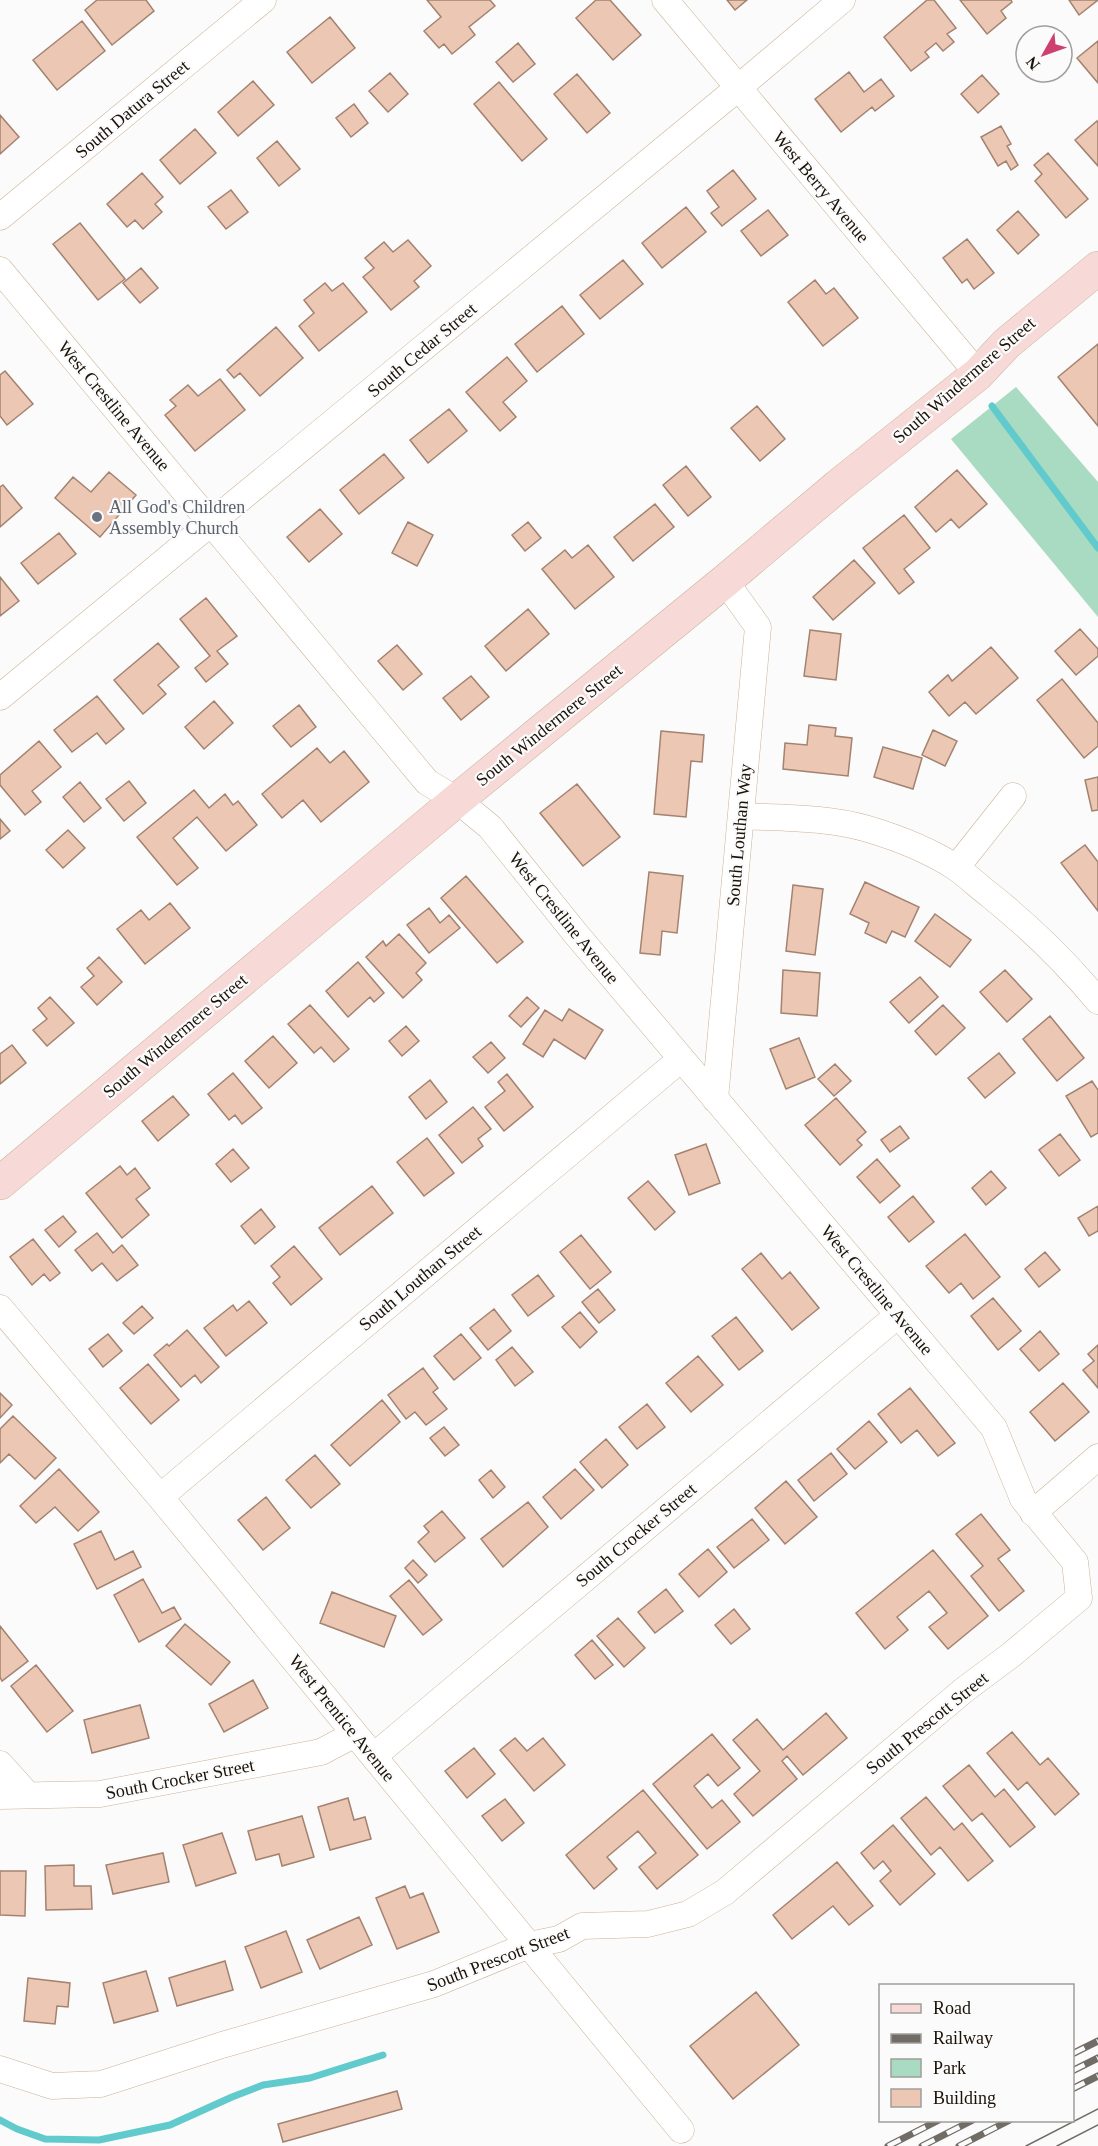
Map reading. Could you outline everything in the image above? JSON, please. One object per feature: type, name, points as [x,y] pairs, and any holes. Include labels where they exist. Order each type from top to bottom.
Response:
[{"type":"street","name":"South Datura Street","points":[[0,217],[263,0]]},
{"type":"street","name":"West Berry Avenue","points":[[665,0],[978,374]]},
{"type":"street","name":"South Cedar Street","points":[[0,697],[842,0]]},
{"type":"street","name":"South Windermere Street","points":[[0,1182],[457,800],[839,485],[978,374],[1006,344],[1098,268]]},
{"type":"street","name":"West Crestline Avenue","points":[[0,270],[427,782],[457,800],[490,826],[576,934],[994,1428],[1023,1499],[1075,1562],[1079,1598]]},
{"type":"street","name":"South Louthan Way","points":[[715,1099],[758,627],[725,581]]},
{"type":"street","points":[[956,868],[1013,796]]},
{"type":"street","points":[[741,816],[823,821],[866,829],[902,840],[937,856],[956,868],[1034,931],[1068,965],[1098,1001]]},
{"type":"street","name":"South Louthan Street","points":[[160,1497],[681,1059]]},
{"type":"street","name":"West Prentice Avenue","points":[[0,1308],[160,1497],[681,2130]]},
{"type":"street","name":"South Crocker Street","points":[[374,1756],[898,1315]]},
{"type":"street","points":[[1033,1513],[1098,1457]]},
{"type":"street","name":"South Prescott Street","points":[[0,2069],[52,2086],[101,2084],[222,2045],[434,1984],[529,1945],[559,1939],[582,1926],[648,1924],[688,1914],[725,1892],[964,1690],[1011,1655],[1079,1598]]},
{"type":"street","name":"South Crocker Street","points":[[0,1796],[100,1794],[321,1752],[355,1734]]},
{"type":"street","points":[[0,1764],[27,1794]]},
{"type":"green space","points":[[1016,387],[1098,482],[1098,617],[951,439]]},
{"type":"building","points":[[97,0],[146,0],[154,11],[112,45],[85,10]]},
{"type":"building","points":[[427,0],[490,0],[495,6],[469,27],[475,35],[452,54],[444,44],[439,48],[424,31],[441,17]]},
{"type":"building","points":[[596,0],[610,0],[641,35],[613,60],[576,18]]},
{"type":"building","points":[[727,0],[747,0],[735,10]]},
{"type":"building","points":[[927,0],[934,0],[956,28],[947,34],[954,42],[943,51],[936,43],[925,52],[929,57],[911,71],[884,37]]},
{"type":"building","points":[[960,0],[1011,0],[1012,2],[1001,11],[1006,18],[987,34]]},
{"type":"building","points":[[1069,0],[1098,0],[1079,15]]},
{"type":"building","points":[[330,17],[355,48],[312,83],[287,52]]},
{"type":"building","points":[[82,21],[105,51],[57,90],[33,60]]},
{"type":"building","points":[[1098,41],[1098,83],[1077,58]]},
{"type":"building","points":[[518,43],[535,64],[513,82],[496,62]]},
{"type":"building","points":[[849,72],[864,92],[881,79],[894,96],[875,111],[872,107],[841,132],[815,99]]},
{"type":"building","points":[[390,73],[408,94],[388,112],[369,91]]},
{"type":"building","points":[[577,74],[610,113],[587,133],[554,94]]},
{"type":"building","points":[[982,75],[999,94],[978,113],[961,94]]},
{"type":"building","points":[[253,81],[274,105],[238,136],[218,112]]},
{"type":"building","points":[[499,82],[547,139],[522,161],[474,104]]},
{"type":"building","points":[[354,104],[368,123],[351,137],[336,118]]},
{"type":"building","points":[[0,115],[19,137],[0,154]]},
{"type":"building","points":[[1097,121],[1098,123],[1098,166],[1075,140]]},
{"type":"building","points":[[1001,126],[1011,144],[1007,146],[1018,165],[1011,170],[1006,161],[998,166],[981,137]]},
{"type":"building","points":[[195,129],[216,153],[180,184],[160,160]]},
{"type":"building","points":[[277,141],[300,169],[279,186],[257,158]]},
{"type":"building","points":[[1048,153],[1088,199],[1066,218],[1035,181],[1042,174],[1034,165]]},
{"type":"building","points":[[733,170],[756,199],[722,226],[711,213],[719,207],[707,191]]},
{"type":"building","points":[[142,173],[163,197],[155,204],[162,212],[143,229],[135,220],[127,227],[107,204]]},
{"type":"building","points":[[231,190],[248,212],[226,229],[208,207]]},
{"type":"building","points":[[686,207],[706,232],[662,268],[642,243]]},
{"type":"building","points":[[768,210],[788,235],[761,256],[741,231]]},
{"type":"building","points":[[1018,211],[1039,235],[1018,254],[997,230]]},
{"type":"building","points":[[80,223],[125,279],[98,300],[53,244]]},
{"type":"building","points":[[967,239],[994,273],[974,289],[967,279],[962,283],[943,258]]},
{"type":"building","points":[[408,240],[431,266],[414,281],[419,287],[391,310],[363,277],[374,268],[365,258],[384,242],[393,252]]},
{"type":"building","points":[[623,260],[643,284],[600,319],[580,295]]},
{"type":"building","points":[[141,268],[158,288],[140,303],[123,283]]},
{"type":"building","points":[[815,280],[826,294],[834,288],[858,318],[823,346],[788,302]]},
{"type":"building","points":[[325,283],[332,291],[343,283],[367,312],[319,351],[299,326],[314,313],[304,300]]},
{"type":"building","points":[[562,306],[584,334],[537,372],[515,344]]},
{"type":"building","points":[[276,327],[303,358],[260,396],[240,373],[234,378],[227,370]]},
{"type":"building","points":[[1098,344],[1098,426],[1058,377]]},
{"type":"building","points":[[507,357],[527,381],[503,402],[516,417],[500,431],[466,392]]},
{"type":"building","points":[[5,371],[33,404],[7,425],[0,416],[0,375]]},
{"type":"building","points":[[220,379],[245,410],[195,451],[165,415],[176,406],[170,400],[188,385],[198,396]]},
{"type":"building","points":[[757,406],[785,439],[760,461],[731,428]]},
{"type":"building","points":[[449,409],[467,431],[428,463],[410,440]]},
{"type":"building","points":[[384,454],[404,478],[359,514],[340,490]]},
{"type":"building","points":[[686,466],[711,497],[688,516],[663,485]]},
{"type":"building","points":[[957,470],[987,504],[959,528],[951,519],[936,532],[915,507]]},
{"type":"building","name":"All God's Children Assembly Church","points":[[109,472],[136,495],[100,537],[55,498],[73,477],[91,492]]},
{"type":"building","points":[[3,485],[22,508],[0,527],[0,487]]},
{"type":"building","points":[[655,504],[674,527],[633,561],[614,537]]},
{"type":"building","points":[[320,509],[342,534],[309,562],[287,537]]},
{"type":"building","points":[[904,515],[930,548],[904,569],[914,582],[899,594],[863,548]]},
{"type":"building","points":[[408,522],[433,535],[417,566],[392,553]]},
{"type":"building","points":[[528,522],[541,538],[525,551],[512,535]]},
{"type":"building","points":[[59,533],[76,554],[38,584],[21,563]]},
{"type":"building","points":[[588,545],[614,577],[575,609],[542,569],[565,550],[572,558]]},
{"type":"building","points":[[854,560],[875,583],[833,620],[813,597]]},
{"type":"building","points":[[0,577],[19,601],[0,616]]},
{"type":"building","points":[[206,598],[237,636],[217,651],[228,664],[206,682],[195,668],[210,656],[180,619]]},
{"type":"building","points":[[528,609],[549,634],[506,671],[485,646]]},
{"type":"building","points":[[1080,629],[1098,649],[1098,656],[1076,675],[1055,651]]},
{"type":"building","points":[[810,630],[841,634],[836,680],[804,676]]},
{"type":"building","points":[[158,643],[179,667],[158,685],[166,694],[143,714],[114,680]]},
{"type":"building","points":[[397,645],[422,674],[403,690],[378,661]]},
{"type":"building","points":[[991,647],[1018,678],[976,714],[965,702],[949,716],[929,692],[948,675],[952,681]]},
{"type":"building","points":[[471,676],[489,697],[461,720],[443,698]]},
{"type":"building","points":[[1062,679],[1098,723],[1098,746],[1084,758],[1037,700]]},
{"type":"building","points":[[97,696],[124,729],[106,744],[97,733],[72,752],[54,730]]},
{"type":"building","points":[[214,701],[233,723],[204,749],[185,727]]},
{"type":"building","points":[[299,705],[316,727],[291,747],[273,726]]},
{"type":"building","points":[[809,725],[836,728],[835,736],[852,738],[848,776],[783,769],[785,743],[807,745]]},
{"type":"building","points":[[933,730],[957,741],[945,766],[922,755]]},
{"type":"building","points":[[661,731],[704,735],[702,762],[691,761],[686,817],[654,814]]},
{"type":"building","points":[[39,741],[61,767],[32,791],[41,802],[25,815],[0,785],[0,775]]},
{"type":"building","points":[[883,747],[922,758],[913,789],[874,777]]},
{"type":"building","points":[[317,748],[330,763],[344,751],[369,782],[321,822],[303,800],[282,818],[262,794]]},
{"type":"building","points":[[1098,777],[1098,810],[1092,811],[1085,780]]},
{"type":"building","points":[[129,781],[146,803],[124,821],[106,799]]},
{"type":"building","points":[[80,782],[101,808],[84,822],[63,797]]},
{"type":"building","points":[[577,784],[620,837],[583,866],[540,813]]},
{"type":"building","points":[[194,790],[209,808],[225,794],[233,805],[238,801],[257,825],[226,851],[197,817],[173,838],[198,868],[177,885],[137,837]]},
{"type":"building","points":[[0,819],[10,831],[0,839]]},
{"type":"building","points":[[68,830],[85,848],[63,868],[46,850]]},
{"type":"building","points":[[1085,845],[1098,862],[1098,911],[1061,863]]},
{"type":"building","points":[[649,872],[683,876],[677,933],[662,931],[660,955],[640,953]]},
{"type":"building","points":[[466,876],[523,942],[497,963],[441,898]]},
{"type":"building","points":[[865,882],[919,907],[905,937],[892,931],[886,943],[865,933],[869,923],[850,914]]},
{"type":"building","points":[[793,885],[823,889],[815,955],[786,951]]},
{"type":"building","points":[[170,903],[190,928],[145,964],[117,929],[141,910],[149,920]]},
{"type":"building","points":[[429,908],[440,923],[449,915],[460,928],[429,953],[407,925]]},
{"type":"building","points":[[935,914],[971,940],[950,967],[915,941]]},
{"type":"building","points":[[399,934],[426,963],[416,973],[422,980],[403,998],[366,957],[383,941],[386,946]]},
{"type":"building","points":[[99,957],[122,982],[97,1005],[81,987],[94,976],[87,968]]},
{"type":"building","points":[[358,962],[384,993],[374,1002],[370,997],[348,1017],[326,991]]},
{"type":"building","points":[[783,970],[820,973],[817,1016],[781,1013]]},
{"type":"building","points":[[1005,970],[1032,999],[1007,1022],[980,992]]},
{"type":"building","points":[[920,977],[938,997],[909,1023],[890,1002]]},
{"type":"building","points":[[50,997],[74,1023],[47,1046],[33,1030],[47,1019],[38,1008]]},
{"type":"building","points":[[527,997],[539,1008],[521,1027],[509,1016]]},
{"type":"building","points":[[310,1005],[349,1049],[334,1062],[321,1047],[314,1053],[288,1024]]},
{"type":"building","points":[[943,1005],[965,1028],[936,1055],[915,1031]]},
{"type":"building","points":[[569,1009],[603,1030],[585,1059],[554,1039],[543,1057],[523,1044],[545,1010],[562,1021]]},
{"type":"building","points":[[1050,1016],[1084,1058],[1057,1081],[1023,1039]]},
{"type":"building","points":[[406,1026],[419,1041],[402,1056],[389,1041]]},
{"type":"building","points":[[273,1036],[297,1063],[269,1088],[245,1061]]},
{"type":"building","points":[[799,1038],[815,1077],[786,1089],[770,1049]]},
{"type":"building","points":[[491,1042],[505,1058],[488,1073],[473,1057]]},
{"type":"building","points":[[12,1045],[26,1063],[0,1084],[0,1054]]},
{"type":"building","points":[[999,1053],[1015,1073],[985,1098],[968,1078]]},
{"type":"building","points":[[835,1064],[851,1081],[834,1096],[818,1079]]},
{"type":"building","points":[[233,1073],[262,1108],[242,1124],[235,1115],[229,1120],[208,1094]]},
{"type":"building","points":[[507,1074],[533,1107],[504,1131],[485,1107],[505,1091],[498,1082]]},
{"type":"building","points":[[430,1080],[447,1102],[426,1119],[409,1097]]},
{"type":"building","points":[[1092,1081],[1098,1090],[1098,1133],[1091,1137],[1066,1096]]},
{"type":"building","points":[[173,1096],[189,1115],[158,1141],[142,1121]]},
{"type":"building","points":[[836,1098],[866,1132],[857,1140],[862,1145],[840,1165],[805,1125]]},
{"type":"building","points":[[473,1107],[491,1129],[478,1139],[483,1146],[462,1163],[439,1135]]},
{"type":"building","points":[[900,1126],[909,1138],[890,1152],[881,1140]]},
{"type":"building","points":[[1060,1134],[1080,1160],[1059,1176],[1039,1150]]},
{"type":"building","points":[[427,1138],[454,1173],[424,1196],[397,1162]]},
{"type":"building","points":[[706,1144],[720,1183],[689,1195],[675,1155]]},
{"type":"building","points":[[233,1149],[249,1168],[231,1182],[216,1164]]},
{"type":"building","points":[[877,1159],[900,1186],[880,1203],[857,1177]]},
{"type":"building","points":[[120,1166],[127,1175],[135,1168],[150,1188],[136,1199],[149,1215],[122,1238],[86,1193]]},
{"type":"building","points":[[991,1171],[1006,1188],[986,1205],[972,1188]]},
{"type":"building","points":[[648,1181],[675,1212],[655,1230],[628,1198]]},
{"type":"building","points":[[372,1186],[393,1213],[340,1255],[319,1228]]},
{"type":"building","points":[[913,1196],[934,1222],[909,1242],[888,1217]]},
{"type":"building","points":[[1098,1206],[1098,1231],[1089,1236],[1078,1218]]},
{"type":"building","points":[[261,1209],[275,1227],[255,1244],[241,1226]]},
{"type":"building","points":[[63,1216],[76,1232],[59,1247],[45,1230]]},
{"type":"building","points":[[97,1233],[113,1253],[122,1245],[138,1265],[117,1281],[102,1263],[92,1271],[75,1250]]},
{"type":"building","points":[[965,1234],[1000,1277],[973,1299],[961,1283],[949,1293],[926,1266]]},
{"type":"building","points":[[581,1235],[611,1272],[590,1289],[560,1252]]},
{"type":"building","points":[[33,1239],[60,1273],[50,1281],[44,1274],[32,1285],[10,1257]]},
{"type":"building","points":[[294,1246],[322,1279],[291,1305],[273,1283],[280,1277],[271,1266]]},
{"type":"building","points":[[1045,1252],[1060,1270],[1039,1287],[1025,1269]]},
{"type":"building","points":[[761,1253],[782,1279],[790,1272],[819,1308],[792,1330],[742,1269]]},
{"type":"building","points":[[538,1275],[554,1296],[528,1316],[512,1295]]},
{"type":"building","points":[[598,1289],[615,1310],[599,1323],[582,1302]]},
{"type":"building","points":[[993,1298],[1021,1331],[998,1350],[971,1316]]},
{"type":"building","points":[[249,1301],[267,1323],[226,1356],[204,1328],[233,1305],[237,1311]]},
{"type":"building","points":[[142,1306],[153,1318],[134,1334],[123,1323]]},
{"type":"building","points":[[494,1309],[511,1331],[488,1350],[470,1328]]},
{"type":"building","points":[[580,1312],[597,1332],[580,1348],[562,1327]]},
{"type":"building","points":[[736,1317],[763,1351],[739,1370],[712,1336]]},
{"type":"building","points":[[187,1330],[219,1367],[201,1383],[195,1375],[181,1387],[154,1355],[167,1344],[169,1346]]},
{"type":"building","points":[[1040,1331],[1059,1354],[1039,1371],[1020,1349]]},
{"type":"building","points":[[108,1334],[122,1351],[103,1367],[89,1349]]},
{"type":"building","points":[[461,1334],[481,1358],[454,1380],[434,1356]]},
{"type":"building","points":[[1098,1345],[1098,1388],[1083,1370],[1094,1361],[1088,1354]]},
{"type":"building","points":[[512,1347],[533,1372],[515,1386],[496,1360]]},
{"type":"building","points":[[698,1356],[723,1385],[691,1412],[666,1383]]},
{"type":"building","points":[[148,1364],[179,1400],[151,1424],[120,1388]]},
{"type":"building","points":[[423,1368],[438,1388],[433,1392],[447,1409],[426,1425],[415,1412],[406,1419],[388,1395]]},
{"type":"building","points":[[1063,1383],[1089,1412],[1055,1441],[1030,1412]]},
{"type":"building","points":[[910,1388],[955,1443],[938,1456],[917,1430],[901,1443],[878,1414]]},
{"type":"building","points":[[0,1393],[12,1405],[0,1418]]},
{"type":"building","points":[[382,1400],[400,1422],[350,1466],[331,1445]]},
{"type":"building","points":[[647,1404],[665,1427],[637,1449],[619,1427]]},
{"type":"building","points":[[13,1416],[56,1458],[35,1479],[9,1454],[0,1463],[0,1429]]},
{"type":"building","points":[[869,1421],[887,1442],[855,1469],[837,1449]]},
{"type":"building","points":[[444,1427],[459,1445],[445,1456],[430,1438]]},
{"type":"building","points":[[606,1439],[628,1465],[602,1488],[580,1462]]},
{"type":"building","points":[[831,1453],[847,1474],[814,1501],[798,1480]]},
{"type":"building","points":[[315,1455],[340,1484],[311,1508],[286,1480]]},
{"type":"building","points":[[59,1469],[99,1512],[78,1531],[55,1507],[36,1523],[20,1506]]},
{"type":"building","points":[[575,1469],[594,1490],[561,1519],[543,1497]]},
{"type":"building","points":[[491,1470],[505,1487],[493,1498],[479,1480]]},
{"type":"building","points":[[786,1481],[817,1517],[785,1544],[755,1508]]},
{"type":"building","points":[[266,1497],[290,1528],[263,1550],[238,1520]]},
{"type":"building","points":[[528,1502],[548,1527],[503,1567],[481,1539]]},
{"type":"building","points":[[442,1511],[465,1538],[435,1562],[418,1542],[429,1532],[424,1526]]},
{"type":"building","points":[[981,1514],[1010,1550],[998,1559],[1024,1591],[999,1611],[971,1576],[983,1566],[956,1534]]},
{"type":"building","points":[[752,1519],[769,1540],[734,1568],[717,1547]]},
{"type":"building","points":[[101,1531],[115,1560],[133,1551],[141,1567],[97,1589],[74,1544]]},
{"type":"building","points":[[708,1549],[727,1572],[699,1597],[679,1574]]},
{"type":"building","points":[[933,1550],[988,1616],[948,1649],[929,1627],[947,1613],[929,1591],[897,1617],[908,1630],[885,1649],[856,1613]]},
{"type":"building","points":[[413,1560],[427,1575],[418,1583],[405,1568]]},
{"type":"building","points":[[143,1579],[162,1613],[174,1607],[181,1619],[139,1642],[114,1595]]},
{"type":"building","points":[[409,1580],[442,1620],[423,1635],[390,1596]]},
{"type":"building","points":[[666,1589],[683,1611],[655,1633],[638,1612]]},
{"type":"building","points":[[332,1592],[396,1616],[384,1647],[320,1623]]},
{"type":"building","points":[[734,1609],[750,1629],[731,1644],[715,1625]]},
{"type":"building","points":[[618,1618],[645,1648],[624,1667],[597,1636]]},
{"type":"building","points":[[185,1624],[230,1662],[211,1685],[166,1646]]},
{"type":"building","points":[[0,1626],[28,1661],[2,1681],[0,1677]]},
{"type":"building","points":[[592,1640],[613,1665],[595,1679],[575,1655]]},
{"type":"building","points":[[36,1665],[73,1711],[47,1732],[11,1686]]},
{"type":"building","points":[[253,1680],[268,1708],[224,1732],[209,1704]]},
{"type":"building","points":[[140,1705],[149,1738],[92,1753],[84,1720]]},
{"type":"building","points":[[826,1713],[847,1738],[803,1775],[787,1756],[782,1761],[797,1779],[753,1816],[734,1794],[760,1771],[733,1740],[757,1719],[783,1750]]},
{"type":"building","points":[[1012,1732],[1040,1765],[1048,1758],[1079,1794],[1055,1815],[1027,1782],[1018,1790],[987,1753]]},
{"type":"building","points":[[712,1734],[740,1768],[718,1786],[708,1774],[694,1786],[712,1808],[722,1800],[740,1822],[707,1849],[653,1784]]},
{"type":"building","points":[[515,1738],[527,1751],[543,1738],[565,1765],[534,1791],[500,1750]]},
{"type":"building","points":[[474,1748],[495,1774],[467,1798],[445,1771]]},
{"type":"building","points":[[969,1765],[995,1797],[1004,1789],[1035,1827],[1010,1847],[982,1813],[972,1821],[943,1786]]},
{"type":"building","points":[[643,1790],[698,1855],[657,1889],[639,1867],[656,1853],[638,1831],[607,1857],[617,1869],[594,1889],[566,1855]]},
{"type":"building","points":[[926,1797],[954,1830],[962,1823],[993,1861],[968,1881],[940,1847],[931,1855],[901,1818]]},
{"type":"building","points":[[348,1798],[354,1820],[365,1817],[371,1839],[330,1850],[318,1807]]},
{"type":"building","points":[[505,1799],[524,1823],[502,1841],[482,1816]]},
{"type":"building","points":[[302,1816],[314,1857],[282,1866],[279,1854],[256,1860],[248,1831]]},
{"type":"building","points":[[893,1825],[935,1874],[900,1905],[880,1881],[891,1871],[883,1861],[874,1869],[861,1853]]},
{"type":"building","points":[[222,1833],[236,1873],[196,1886],[183,1845]]},
{"type":"building","points":[[163,1853],[169,1882],[113,1894],[106,1865]]},
{"type":"building","points":[[837,1862],[873,1906],[849,1925],[833,1906],[792,1939],[773,1915]]},
{"type":"building","points":[[74,1865],[74,1886],[91,1886],[92,1909],[46,1910],[45,1866]]},
{"type":"building","points":[[0,1871],[26,1871],[25,1916],[0,1915]]},
{"type":"building","points":[[405,1886],[410,1898],[423,1893],[439,1932],[397,1949],[376,1898]]},
{"type":"building","points":[[359,1917],[372,1945],[320,1969],[307,1940]]},
{"type":"building","points":[[286,1931],[302,1972],[261,1988],[245,1947]]},
{"type":"building","points":[[225,1961],[233,1990],[177,2006],[169,1978]]},
{"type":"building","points":[[146,1971],[158,2011],[114,2023],[103,1983]]},
{"type":"building","points":[[28,1978],[70,1983],[68,2007],[57,2006],[55,2024],[24,2021]]},
{"type":"building","points":[[756,1992],[799,2045],[733,2099],[690,2046]]},
{"type":"building","points":[[397,2091],[402,2109],[283,2142],[278,2124]]},
{"type":"waterway","points":[[992,406],[1098,548]]},
{"type":"waterway","points":[[0,2120],[45,2139],[99,2140],[170,2125],[263,2085],[310,2078],[383,2055]]},
{"type":"tram line","points":[[1074,2121],[1098,2109]]},
{"type":"tram line","points":[[1026,2146],[1073,2122]]},
{"type":"tram line","points":[[1057,2146],[1098,2125]]},
{"type":"railway","points":[[1074,2053],[1098,2041]]},
{"type":"railway","points":[[1074,2070],[1098,2058]]},
{"type":"railway","points":[[1074,2088],[1098,2076]]},
{"type":"railway","points":[[888,2146],[935,2122]]},
{"type":"railway","points":[[922,2146],[969,2122]]},
{"type":"railway","points":[[959,2146],[1006,2122]]},
{"type":"place","name":"All God's Children Assembly Church","points":[[97,517]]}]
